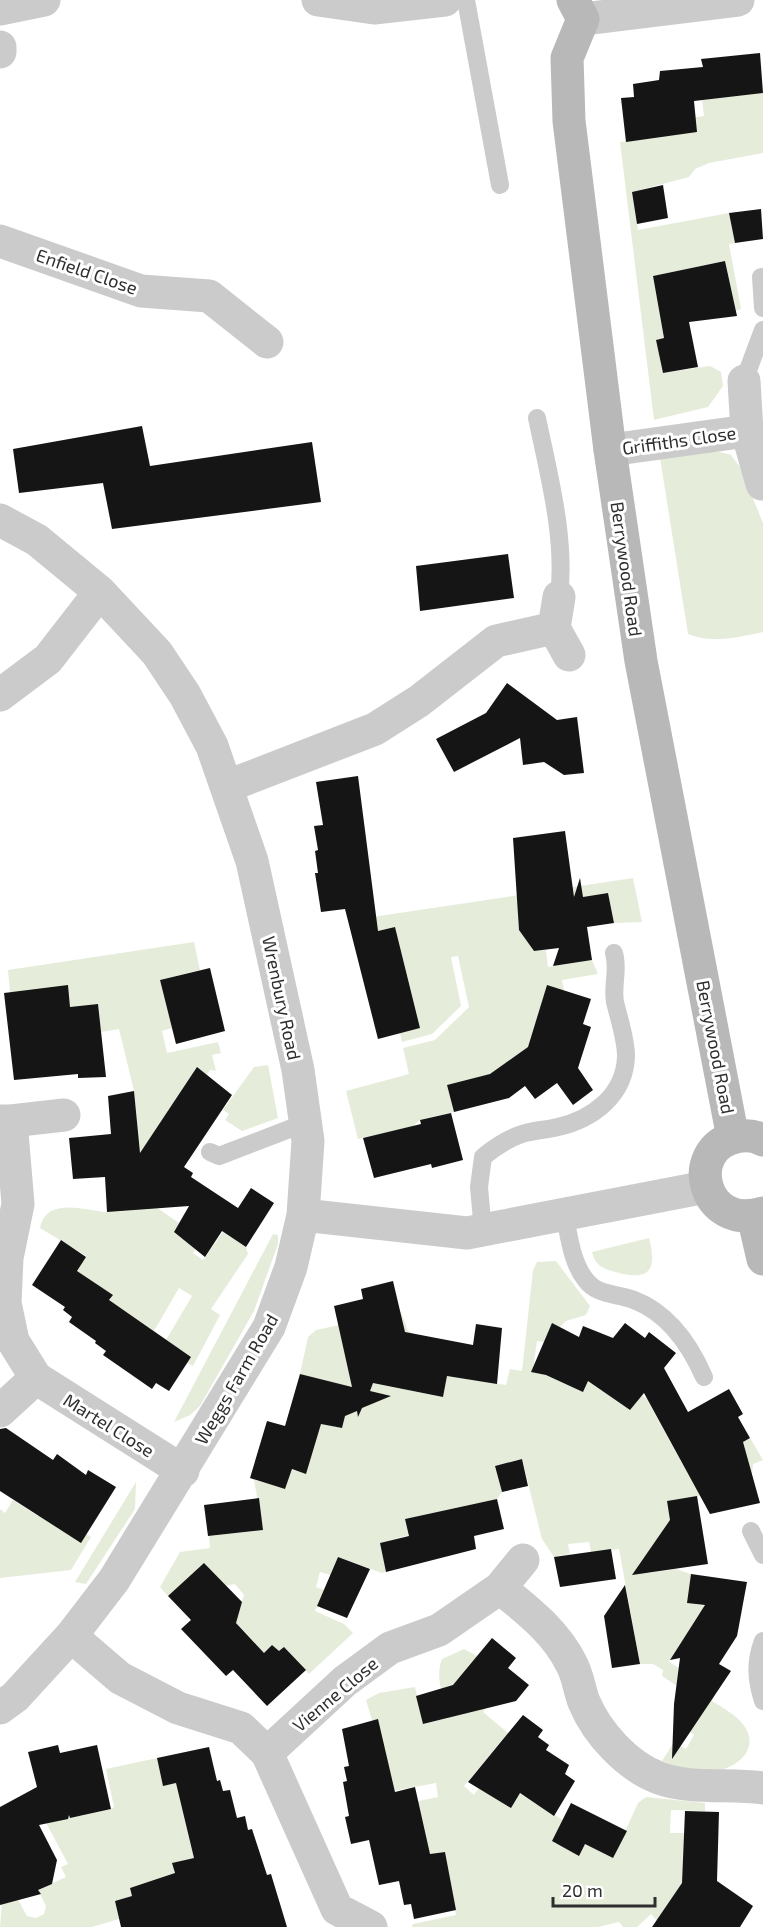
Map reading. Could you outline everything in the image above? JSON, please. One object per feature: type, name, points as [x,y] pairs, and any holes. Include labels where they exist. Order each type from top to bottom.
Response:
[{"type":"street","points":[[0,9],[44,0]]},
{"type":"street","points":[[318,0],[374,8],[445,0]]},
{"type":"street","points":[[578,10],[738,0]]},
{"type":"street","name":"Berrywood Road","points":[[578,10],[567,58],[569,121],[610,450],[640,661],[748,1139]]},
{"type":"street","points":[[0,47],[0,52]]},
{"type":"street","name":"Enfield Close","points":[[0,241],[141,291],[209,296],[267,342]]},
{"type":"street","name":"Griffiths Close","points":[[744,381],[747,431],[763,486]]},
{"type":"street","name":"Griffiths Close","points":[[610,450],[747,431]]},
{"type":"street","name":"Wrenbury Road","points":[[0,520],[38,540],[100,592],[157,653],[185,695],[212,746],[228,786],[252,861],[298,1070],[308,1141],[303,1215]]},
{"type":"street","points":[[0,695],[48,659],[100,592]]},
{"type":"street","points":[[228,786],[375,729],[419,701],[496,641],[560,627]]},
{"type":"street","name":"Martel Close","points":[[64,1115],[5,1121],[18,1204],[7,1258],[5,1303],[14,1341],[36,1378],[183,1471]]},
{"type":"street","points":[[748,1139],[713,1152],[707,1163],[706,1187],[719,1207],[729,1213],[758,1215],[763,1259]]},
{"type":"street","points":[[303,1215],[467,1233],[706,1187]]},
{"type":"street","name":"Weggs Farm Road","points":[[0,1708],[15,1697],[71,1636],[114,1580],[183,1471],[269,1327],[291,1267],[303,1215]]},
{"type":"street","points":[[0,1411],[36,1378]]},
{"type":"street","name":"Vienne Close","points":[[267,1753],[345,1681],[390,1648],[439,1630],[500,1588],[523,1560]]},
{"type":"street","points":[[500,1588],[548,1628],[572,1664],[585,1703],[607,1738],[634,1765],[660,1778],[701,1786],[733,1784],[763,1788]]},
{"type":"street","points":[[71,1636],[120,1678],[178,1708],[241,1728],[267,1753],[328,1918],[371,1927]]},
{"type":"lane","points":[[465,0],[500,185]]},
{"type":"lane","points":[[761,277],[763,308]]},
{"type":"lane","points":[[744,381],[763,330]]},
{"type":"lane","points":[[537,418],[549,476],[562,568],[560,627]]},
{"type":"lane","points":[[483,1231],[479,1186],[483,1157],[517,1136],[556,1128],[585,1117],[598,1110],[615,1092],[626,1056],[612,987],[617,964],[614,953]]},
{"type":"lane","points":[[210,1152],[219,1156],[305,1123]]},
{"type":"lane","points":[[564,1213],[576,1262],[584,1278],[595,1289],[634,1300],[667,1322],[685,1341],[704,1377]]},
{"type":"lane","points":[[751,1531],[763,1555]]},
{"type":"lane","points":[[763,1641],[757,1656],[756,1674],[763,1701]]},
{"type":"green space","points":[[763,93],[763,153],[709,163],[695,169],[689,177],[632,192],[638,230],[729,213],[735,243],[729,244],[741,309],[736,311],[725,261],[653,276],[664,338],[656,340],[663,373],[710,366],[721,372],[723,386],[708,407],[654,420],[620,142],[662,137],[661,122],[704,116],[702,100]]},
{"type":"green space","points":[[716,451],[731,455],[740,467],[763,523],[763,632],[706,639],[688,634],[660,458]]},
{"type":"green space","points":[[633,878],[642,922],[614,923],[608,893],[584,897],[584,906],[526,914],[518,920],[519,930],[530,937],[533,951],[546,950],[548,967],[592,960],[598,974],[562,980],[564,990],[547,1058],[578,1068],[553,1085],[485,1078],[447,1085],[454,1112],[420,1120],[412,1127],[358,1139],[346,1091],[409,1074],[403,1048],[435,1040],[469,1007],[458,956],[451,957],[461,1006],[432,1034],[402,1042],[400,1033],[420,1028],[395,927],[357,936],[352,920]]},
{"type":"green space","points":[[194,942],[200,970],[160,980],[172,1028],[162,1031],[167,1053],[218,1042],[221,1053],[212,1055],[216,1071],[210,1070],[206,1076],[156,1207],[179,1223],[174,1232],[181,1238],[203,1237],[193,1253],[203,1260],[223,1232],[246,1247],[248,1254],[211,1309],[220,1315],[193,1366],[187,1363],[191,1357],[166,1340],[192,1296],[179,1288],[154,1331],[119,1307],[94,1323],[113,1295],[77,1271],[86,1256],[40,1228],[44,1218],[50,1212],[58,1209],[76,1208],[105,1212],[133,1210],[110,1123],[137,1121],[134,1091],[119,1029],[101,1032],[98,1004],[70,1007],[68,985],[13,1025],[8,970]]},
{"type":"green space","points":[[268,1065],[278,1118],[242,1131],[225,1120],[229,1114],[223,1110],[254,1067]]},
{"type":"green space","points":[[273,1234],[278,1235],[278,1244],[254,1311],[200,1406],[190,1415],[174,1422]]},
{"type":"green space","points":[[649,1238],[651,1264],[649,1270],[638,1275],[605,1269],[599,1265],[592,1252]]},
{"type":"green space","points":[[556,1261],[590,1306],[586,1315],[566,1321],[544,1342],[537,1341],[533,1369],[604,1344],[595,1386],[630,1410],[642,1395],[647,1399],[683,1465],[707,1452],[711,1459],[750,1438],[763,1460],[753,1464],[752,1474],[722,1481],[710,1494],[668,1501],[672,1534],[646,1561],[648,1573],[676,1569],[691,1574],[688,1603],[742,1611],[737,1636],[699,1614],[669,1662],[695,1678],[693,1682],[715,1695],[712,1701],[734,1715],[745,1727],[749,1736],[746,1753],[734,1765],[725,1769],[695,1771],[662,1761],[674,1742],[686,1749],[694,1735],[684,1728],[700,1701],[662,1676],[663,1670],[653,1664],[640,1664],[619,1549],[591,1552],[589,1542],[568,1544],[570,1554],[554,1557],[542,1539],[522,1459],[495,1466],[502,1492],[497,1499],[405,1519],[409,1535],[380,1543],[386,1572],[382,1573],[338,1557],[330,1575],[320,1572],[316,1587],[324,1590],[315,1611],[344,1624],[353,1633],[309,1674],[285,1648],[279,1652],[272,1645],[264,1653],[230,1616],[240,1607],[244,1595],[235,1584],[168,1596],[160,1587],[180,1552],[210,1548],[209,1536],[263,1530],[254,1480],[285,1488],[292,1470],[306,1473],[317,1423],[342,1428],[346,1409],[355,1411],[362,1408],[365,1401],[352,1387],[300,1374],[308,1337],[316,1330],[401,1312],[408,1331],[414,1334],[404,1389],[443,1397],[447,1376],[506,1385],[510,1369],[522,1371],[533,1270],[537,1262]]},
{"type":"green space","points":[[136,1482],[135,1509],[86,1584],[75,1582]]},
{"type":"green space","points":[[53,1492],[60,1517],[57,1528],[79,1541],[87,1534],[91,1537],[71,1570],[0,1578],[0,1509],[5,1513],[13,1500],[38,1516]]},
{"type":"green space","points":[[464,1649],[477,1656],[497,1693],[483,1712],[508,1733],[464,1786],[474,1795],[479,1788],[520,1794],[563,1820],[552,1841],[578,1855],[585,1844],[613,1858],[638,1803],[646,1797],[705,1803],[705,1811],[671,1810],[670,1833],[684,1833],[684,1880],[660,1924],[651,1914],[637,1927],[623,1927],[619,1922],[598,1927],[412,1927],[413,1924],[456,1915],[445,1852],[430,1854],[409,1803],[438,1797],[436,1783],[393,1791],[366,1700],[379,1693],[415,1687],[424,1724],[448,1718],[440,1681],[440,1666],[442,1659]]},
{"type":"green space","points":[[157,1758],[163,1785],[177,1783],[198,1857],[173,1863],[175,1877],[130,1888],[132,1896],[115,1901],[119,1919],[92,1927],[0,1927],[4,1874],[27,1916],[36,1918],[44,1914],[46,1906],[38,1890],[66,1877],[61,1867],[68,1864],[44,1819],[76,1800],[81,1816],[111,1809],[114,1807],[106,1769]]},
{"type":"building","points":[[760,53],[763,93],[694,101],[697,132],[626,142],[621,98],[634,97],[633,84],[659,80],[660,71],[703,67],[701,59]]},
{"type":"building","points":[[663,185],[668,218],[637,224],[632,192]]},
{"type":"building","points":[[761,209],[763,239],[735,243],[729,213]]},
{"type":"building","points":[[725,261],[737,316],[689,322],[698,367],[663,373],[656,340],[664,338],[653,276]]},
{"type":"building","points":[[142,426],[150,466],[312,442],[321,502],[112,529],[103,483],[19,493],[13,449]]},
{"type":"building","points":[[508,554],[514,598],[420,611],[416,566]]},
{"type":"building","points":[[507,683],[557,720],[577,717],[584,773],[564,775],[544,762],[523,765],[520,738],[454,772],[436,739],[486,713]]},
{"type":"building","points":[[358,776],[378,931],[395,927],[420,1028],[378,1039],[345,909],[321,912],[315,873],[318,873],[315,851],[318,850],[314,826],[323,825],[316,782]]},
{"type":"building","points":[[565,831],[574,897],[580,878],[583,897],[608,893],[614,923],[587,927],[592,960],[553,966],[559,948],[534,951],[519,930],[513,838]]},
{"type":"building","points":[[210,968],[225,1031],[176,1044],[160,980]]},
{"type":"building","points":[[68,985],[70,1007],[98,1004],[106,1077],[78,1078],[78,1074],[14,1080],[4,993]]},
{"type":"building","points":[[547,985],[591,999],[583,1024],[591,1027],[578,1068],[593,1090],[573,1105],[557,1083],[535,1099],[525,1086],[509,1098],[454,1112],[447,1085],[490,1074],[528,1047]]},
{"type":"building","points":[[197,1067],[232,1095],[184,1167],[193,1173],[191,1177],[238,1208],[251,1188],[274,1203],[246,1247],[222,1231],[205,1257],[174,1232],[189,1206],[107,1212],[105,1177],[73,1179],[69,1138],[111,1134],[108,1096],[134,1091],[140,1153]]},
{"type":"building","points":[[451,1113],[463,1160],[432,1168],[431,1164],[374,1178],[363,1138],[421,1124],[420,1120]]},
{"type":"building","points":[[61,1240],[86,1257],[77,1271],[113,1295],[109,1300],[191,1357],[169,1391],[156,1383],[152,1389],[103,1355],[106,1351],[95,1343],[96,1341],[69,1322],[72,1317],[63,1310],[65,1307],[32,1285]]},
{"type":"building","points":[[393,1281],[405,1332],[473,1345],[476,1324],[502,1328],[497,1384],[447,1376],[443,1397],[373,1383],[370,1391],[391,1396],[362,1408],[358,1417],[357,1411],[345,1416],[342,1428],[321,1424],[306,1474],[292,1469],[285,1489],[250,1478],[267,1421],[285,1426],[300,1374],[352,1387],[334,1306],[363,1299],[361,1289]]},
{"type":"building","points":[[552,1323],[579,1337],[583,1326],[613,1338],[625,1323],[645,1338],[649,1332],[676,1353],[664,1368],[688,1412],[729,1389],[743,1414],[738,1417],[750,1438],[743,1442],[760,1503],[710,1514],[644,1393],[630,1410],[588,1381],[583,1392],[546,1375],[531,1372]]},
{"type":"building","points":[[6,1428],[53,1460],[57,1454],[86,1475],[88,1470],[116,1487],[81,1543],[0,1491],[0,1429]]},
{"type":"building","points":[[522,1459],[528,1486],[502,1492],[495,1466]]},
{"type":"building","points":[[697,1496],[708,1564],[632,1575],[670,1520],[667,1501]]},
{"type":"building","points":[[259,1498],[263,1530],[208,1536],[204,1505]]},
{"type":"building","points":[[497,1499],[504,1529],[474,1536],[476,1549],[386,1572],[380,1543],[409,1536],[405,1519]]},
{"type":"building","points":[[611,1549],[616,1579],[560,1587],[554,1557]]},
{"type":"building","points":[[338,1557],[370,1569],[347,1618],[317,1606]]},
{"type":"building","points":[[204,1563],[242,1602],[236,1623],[264,1653],[272,1645],[279,1651],[284,1647],[306,1670],[267,1706],[233,1670],[226,1676],[181,1629],[191,1620],[168,1596]]},
{"type":"building","points":[[691,1574],[747,1582],[737,1636],[719,1664],[731,1671],[672,1759],[674,1704],[680,1658],[670,1660],[705,1605],[687,1603]]},
{"type":"building","points":[[625,1585],[640,1664],[612,1668],[604,1616]]},
{"type":"building","points":[[492,1638],[516,1658],[508,1668],[529,1685],[516,1701],[423,1724],[416,1696],[453,1685]]},
{"type":"building","points":[[523,1715],[543,1730],[538,1737],[549,1745],[546,1750],[569,1765],[565,1774],[575,1781],[554,1816],[520,1793],[511,1808],[468,1782]]},
{"type":"building","points":[[378,1719],[395,1792],[415,1787],[430,1854],[445,1852],[456,1910],[414,1919],[411,1904],[404,1905],[399,1881],[379,1885],[369,1840],[351,1844],[345,1817],[349,1816],[343,1782],[347,1781],[344,1767],[349,1766],[342,1729]]},
{"type":"building","points":[[58,1745],[60,1753],[97,1745],[111,1809],[70,1818],[69,1815],[68,1819],[39,1825],[57,1860],[52,1884],[38,1890],[41,1894],[0,1905],[0,1807],[37,1787],[28,1752]]},
{"type":"building","points":[[209,1747],[217,1781],[220,1780],[223,1791],[230,1790],[237,1818],[245,1816],[248,1830],[252,1829],[267,1875],[271,1874],[287,1927],[121,1927],[115,1901],[132,1896],[130,1888],[175,1873],[172,1863],[194,1858],[176,1783],[163,1786],[157,1758]]},
{"type":"building","points":[[571,1803],[627,1831],[613,1858],[585,1844],[579,1856],[552,1841]]},
{"type":"building","points":[[685,1811],[719,1812],[717,1881],[753,1906],[740,1927],[652,1927],[682,1883]]}]
